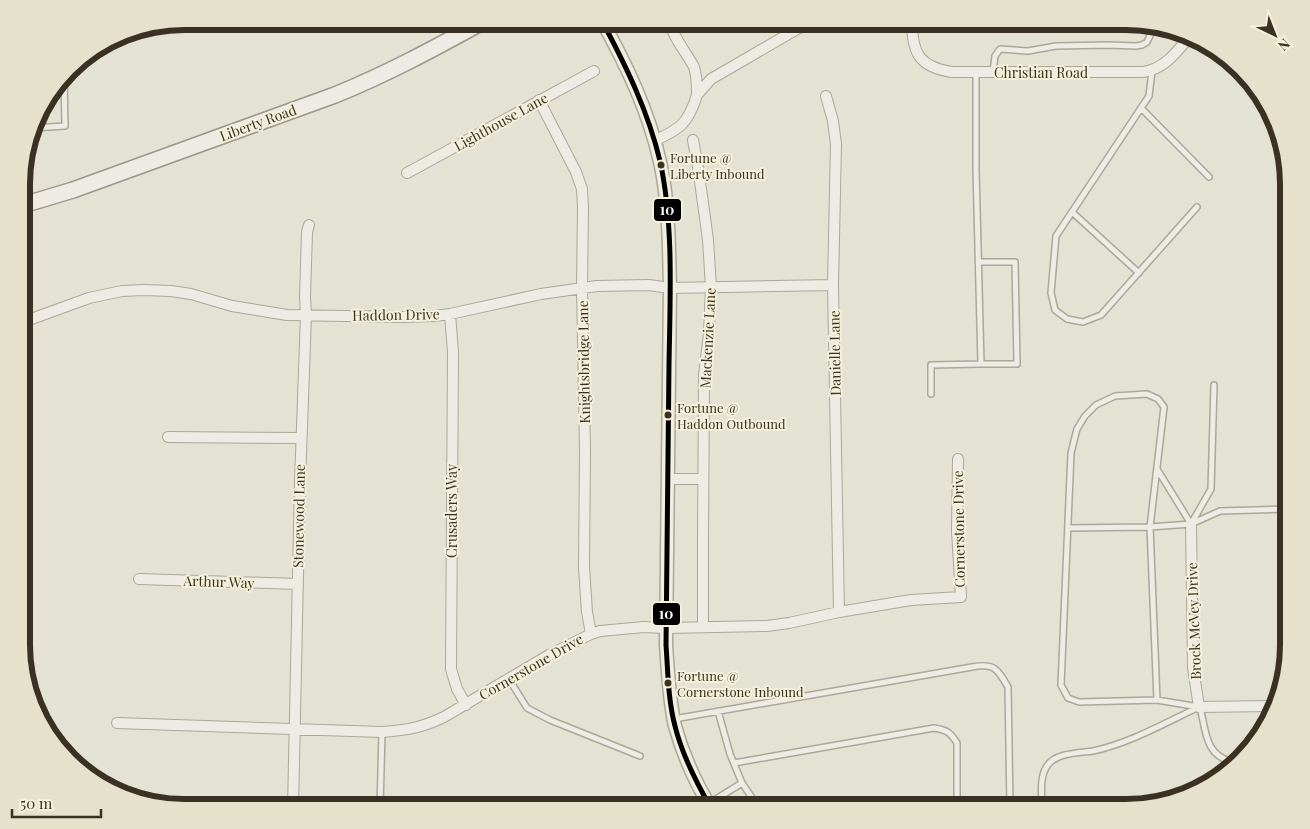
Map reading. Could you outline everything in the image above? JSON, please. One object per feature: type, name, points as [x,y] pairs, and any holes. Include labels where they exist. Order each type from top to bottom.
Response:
[{"type":"main road","name":"Liberty Road","points":[[30,203],[72,190],[335,95],[399,67],[467,30]]},
{"type":"street","points":[[607,30],[630,74],[648,119],[660,163],[665,197],[670,288],[666,628],[674,719],[691,773],[706,799]]},
{"type":"street","points":[[654,141],[670,133],[689,117],[697,95],[697,78],[694,68],[672,30]]},
{"type":"street","points":[[697,95],[711,79],[723,71],[795,30]]},
{"type":"street","name":"Christian Road","points":[[912,30],[913,42],[918,55],[926,64],[942,71],[952,72],[1128,73],[1152,71],[1176,54],[1185,42]]},
{"type":"street","name":"Lighthouse Lane","points":[[407,173],[594,71]]},
{"type":"street","name":"Danielle Lane","points":[[826,96],[833,121],[836,144],[834,284],[839,612]]},
{"type":"street","name":"Knightsbridge Lane","points":[[540,100],[576,172],[582,189],[585,441],[584,567],[587,612],[591,634]]},
{"type":"street","name":"Mackenzie Lane","points":[[693,140],[708,240],[711,287],[709,333],[704,375],[703,627]]},
{"type":"street","name":"Stonewood Lane","points":[[293,799],[300,482],[306,315],[305,288],[307,232],[309,225]]},
{"type":"street","name":"Haddon Drive","points":[[30,319],[89,298],[122,291],[144,290],[191,294],[232,306],[287,315],[403,317],[450,314],[541,294],[597,286],[649,285],[670,288],[834,284]]},
{"type":"street","name":"Crusaders Way","points":[[450,314],[453,352],[451,669],[456,689],[466,705]]},
{"type":"street","points":[[168,437],[302,438]]},
{"type":"street","name":"Cornerstone Drive","points":[[117,723],[382,732],[402,731],[429,724],[466,705],[567,645],[600,631],[644,627],[767,626],[911,600],[961,597],[957,531],[958,459]]},
{"type":"street","points":[[668,479],[703,478]]},
{"type":"street","name":"Brock McVey Drive","points":[[1191,524],[1193,668],[1200,707]]},
{"type":"street","name":"Arthur Way","points":[[139,579],[298,584]]},
{"type":"street","points":[[1200,707],[1267,706]]},
{"type":"lane","points":[[993,73],[995,56],[1000,49],[1028,51],[1056,46],[1136,46],[1146,42],[1151,32]]},
{"type":"lane","points":[[1152,71],[1149,96],[1056,236],[1051,293],[1056,310],[1067,319],[1083,322],[1101,316],[1197,207]]},
{"type":"lane","points":[[976,73],[980,364]]},
{"type":"lane","points":[[41,127],[65,126],[64,87]]},
{"type":"lane","points":[[1141,108],[1209,177]]},
{"type":"lane","points":[[1072,212],[1139,272]]},
{"type":"lane","points":[[931,394],[931,364],[1017,364],[1015,262],[978,262]]},
{"type":"lane","points":[[1191,524],[1212,489],[1214,385]]},
{"type":"lane","points":[[1157,700],[1150,527],[1164,407],[1158,399],[1148,394],[1115,396],[1096,405],[1085,416],[1077,429],[1071,453],[1062,685],[1068,698],[1079,702],[1157,700],[1200,707]]},
{"type":"lane","points":[[1157,469],[1191,524]]},
{"type":"lane","points":[[1068,528],[1150,527],[1191,524],[1220,511],[1280,508]]},
{"type":"lane","points":[[674,719],[984,665],[994,667],[1008,687],[1010,799]]},
{"type":"lane","points":[[509,679],[527,708],[550,720],[640,756]]},
{"type":"lane","points":[[1200,707],[1210,748],[1217,755],[1228,761]]},
{"type":"lane","points":[[1042,799],[1042,777],[1047,765],[1057,758],[1125,742],[1200,707]]},
{"type":"lane","points":[[718,711],[742,783],[754,799]]},
{"type":"lane","points":[[734,763],[934,728],[945,730],[957,743],[957,799]]},
{"type":"lane","points":[[380,799],[382,732]]},
{"type":"lane","points":[[720,799],[742,783]]},
{"type":"transit line","name":"10","points":[[607,30],[643,107],[655,142],[664,185],[670,262],[666,645],[671,706],[678,737],[695,778],[706,799]]},
{"type":"place","name":"Fortune @ Liberty Inbound","points":[[661,165]]},
{"type":"place","name":"Fortune @ Haddon Outbound","points":[[668,415]]},
{"type":"place","name":"Fortune @ Cornerstone Inbound","points":[[668,683]]}]
